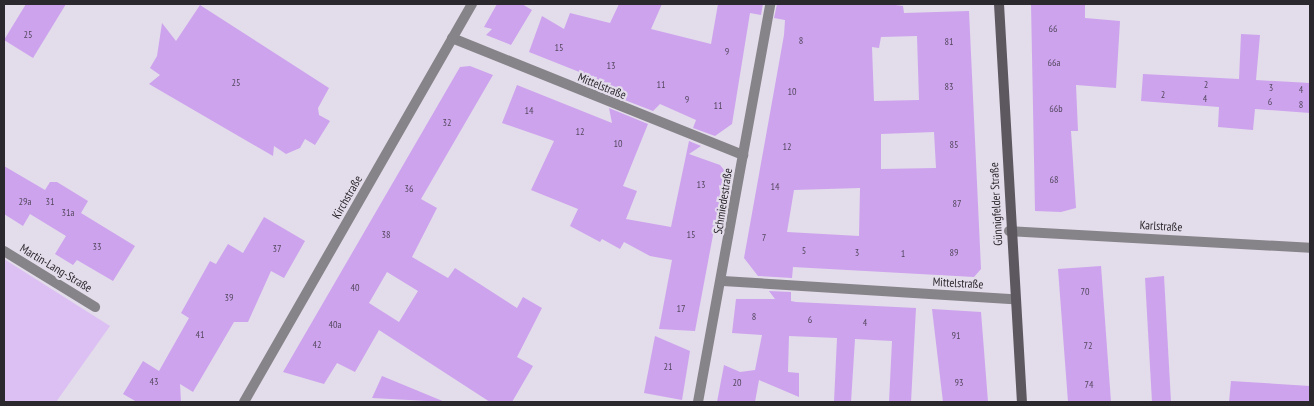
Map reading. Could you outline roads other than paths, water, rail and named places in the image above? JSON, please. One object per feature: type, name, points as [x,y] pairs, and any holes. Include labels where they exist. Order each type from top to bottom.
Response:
[{"type":"street","name":"Kirchstraße","points":[[244,402],[472,4]]},
{"type":"street","name":"Schmiedestraße","points":[[698,402],[722,281],[770,4]]},
{"type":"street","name":"Günnigfelder Straße","points":[[999,4],[1013,298],[1022,402]]},
{"type":"street","name":"Mittelstraße","points":[[452,38],[743,155]]},
{"type":"street","name":"Karlstraße","points":[[1010,231],[1310,248]]},
{"type":"street","name":"Martin-Lang-Straße","points":[[4,251],[96,307]]},
{"type":"street","name":"Mittelstraße","points":[[722,281],[1013,298]]}]
